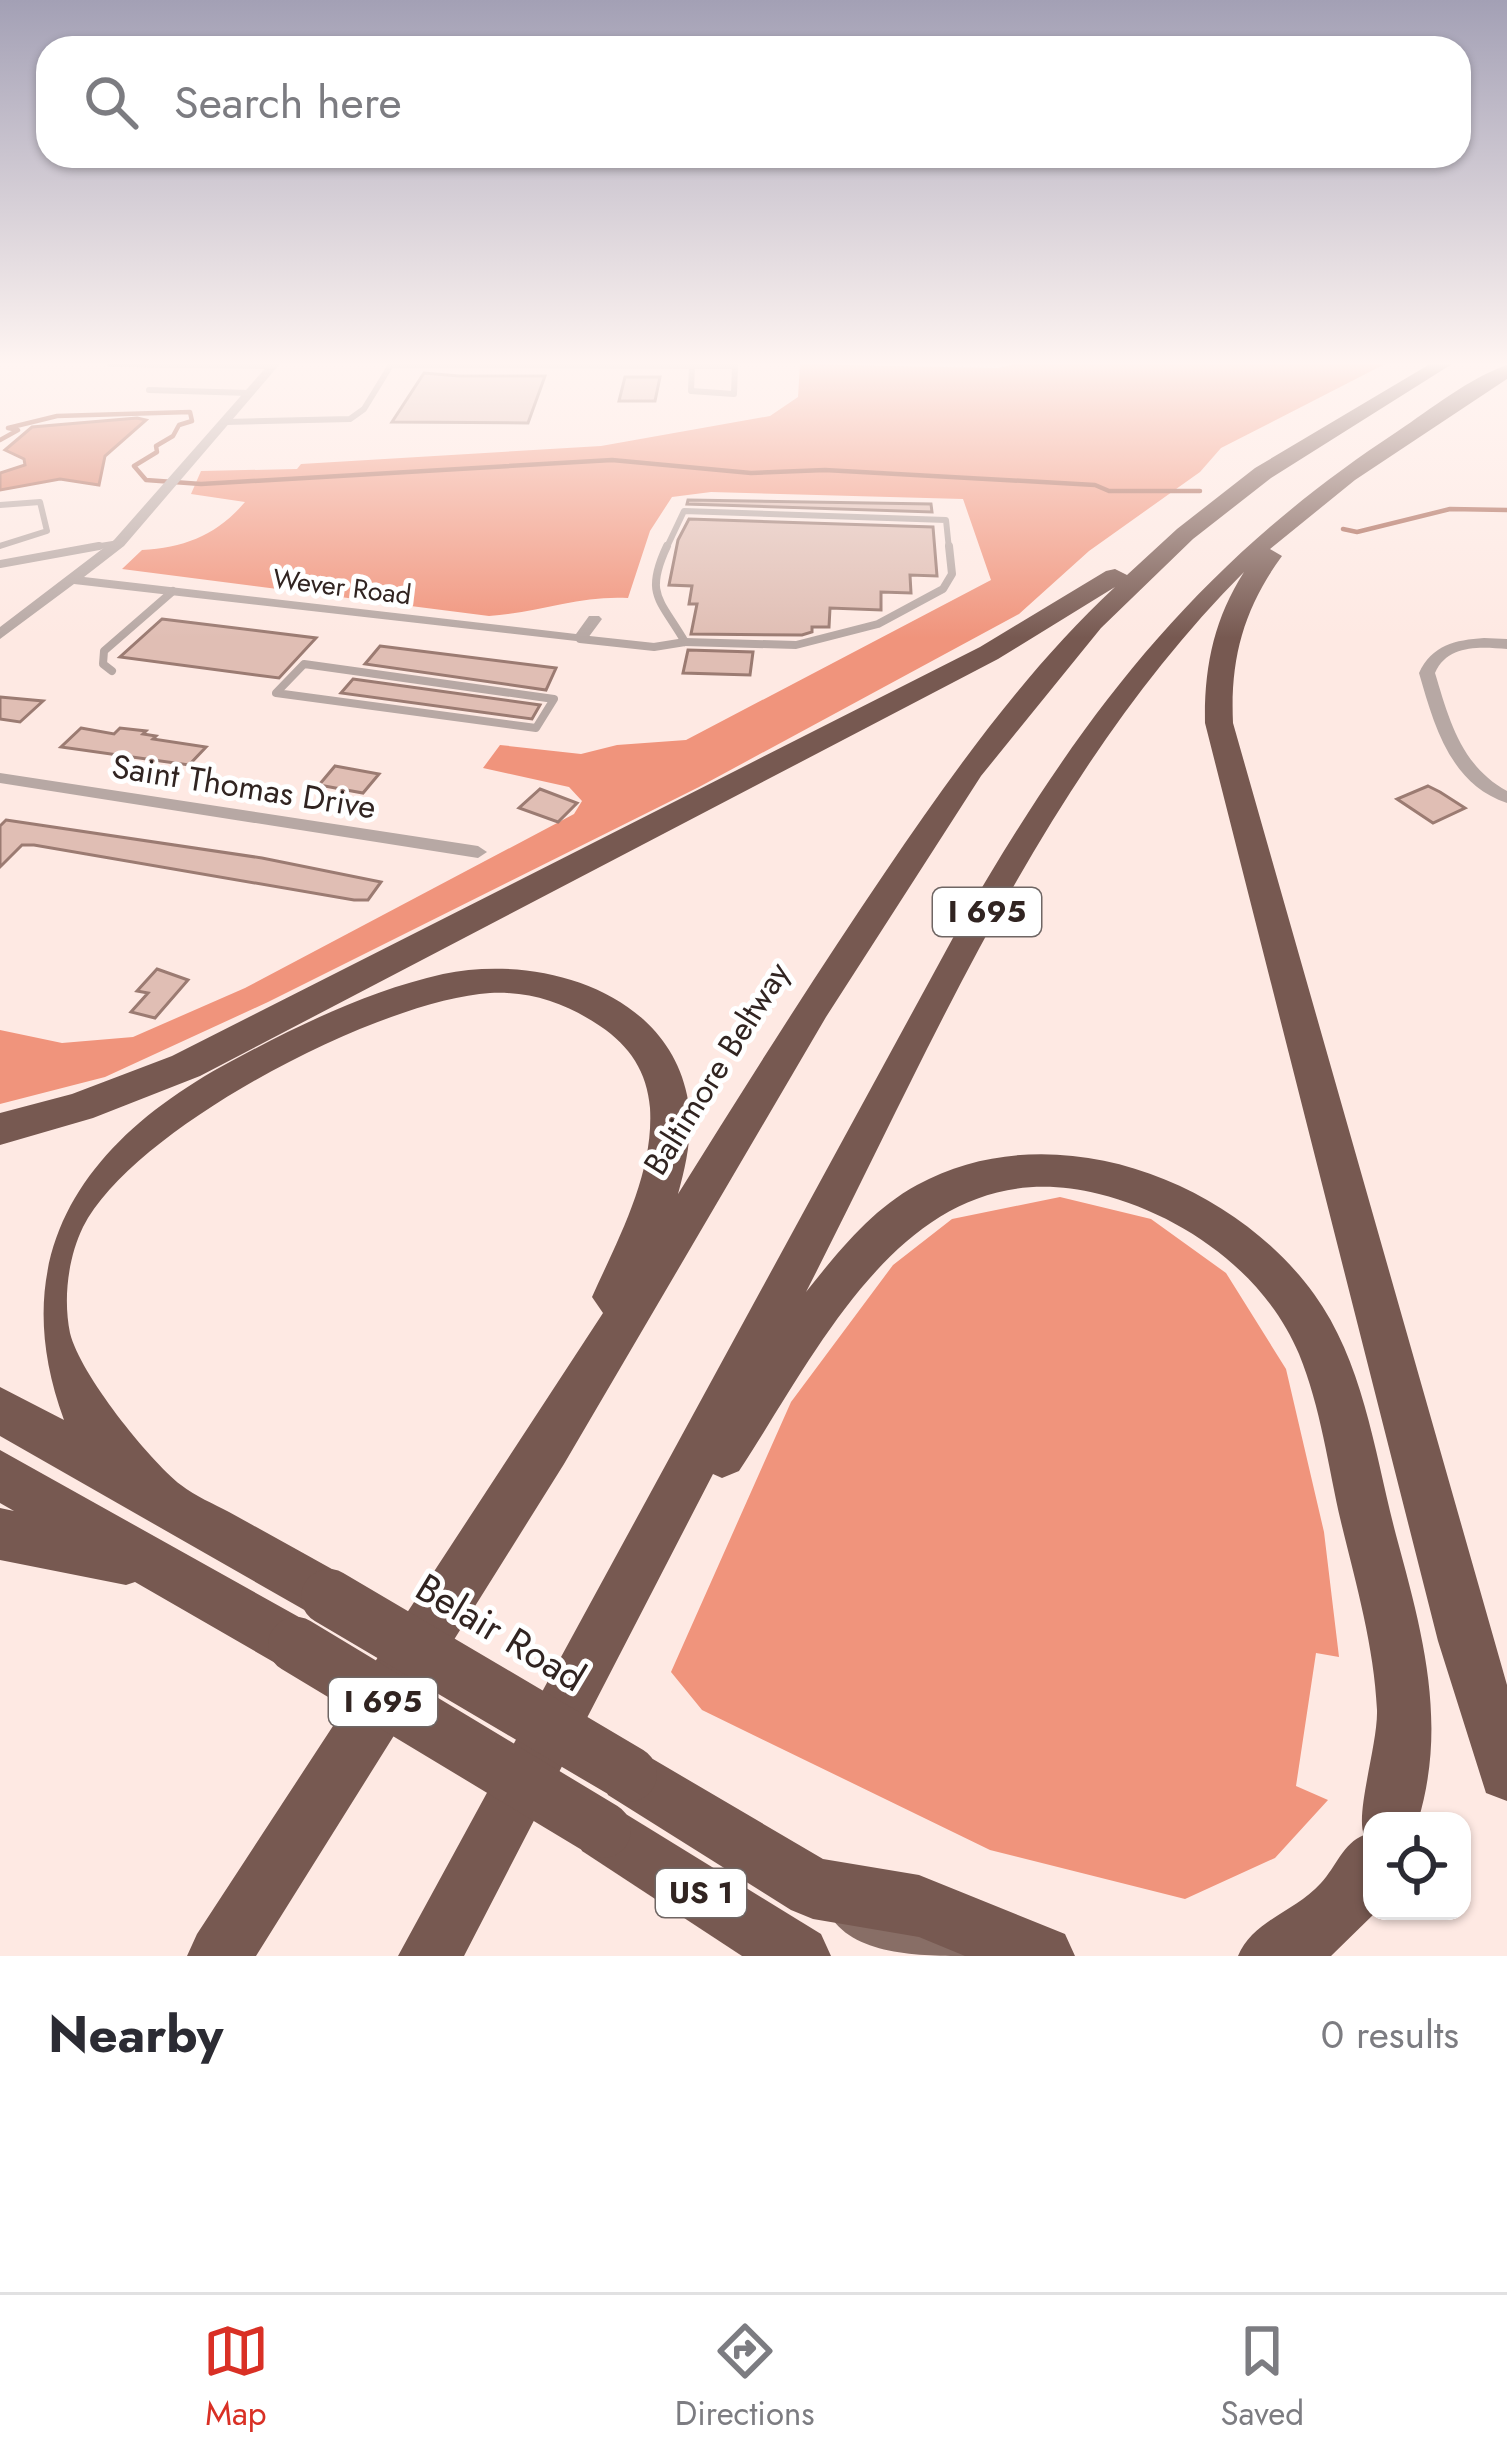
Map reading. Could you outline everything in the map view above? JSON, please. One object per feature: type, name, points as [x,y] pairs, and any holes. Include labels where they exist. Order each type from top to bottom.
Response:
[{"type":"highway","name":"Baltimore Beltway","points":[[218,1956],[548,1448],[813,1007],[969,771],[1092,622],[1185,534],[1292,455]]},
{"type":"highway","name":"I 695","points":[[430,1956],[644,1564],[997,894],[1108,712],[1203,598],[1287,519],[1374,455]]},
{"type":"highway","points":[[1389,455],[1265,562],[1228,626],[1217,689],[1219,723],[1465,1641],[1507,1772]]},
{"type":"highway","points":[[0,1129],[133,1089],[259,1029],[988,653],[1185,534]]},
{"type":"highway","points":[[164,1503],[62,1376],[49,1343],[44,1305],[47,1272],[76,1203],[133,1137],[177,1106],[361,1010],[416,990],[460,982],[537,984],[612,1013],[638,1035],[655,1059],[667,1089],[668,1138],[652,1211],[548,1448]]},
{"type":"highway","points":[[644,1564],[837,1287],[870,1246],[899,1220],[968,1180],[1038,1167],[1156,1195],[1190,1210],[1254,1254],[1298,1307],[1333,1380],[1392,1619],[1406,1708],[1391,1812]]},
{"type":"highway","name":"Belair Road","points":[[0,1411],[329,1597],[813,1888]]},
{"type":"highway","name":"US 1","points":[[0,1475],[296,1645],[603,1830],[799,1956]]},
{"type":"highway","points":[[0,1534],[157,1564]]},
{"type":"highway","points":[[1270,1956],[1311,1935],[1351,1901],[1363,1879]]},
{"type":"highway","points":[[813,1888],[919,1906],[1043,1956]]},
{"type":"main road","name":"Belair Road","points":[[813,1888],[940,1956]]},
{"type":"street","points":[[0,634],[119,542],[198,455]]},
{"type":"street","name":"Wever Road","points":[[74,580],[580,639]]},
{"type":"street","points":[[580,639],[594,619]]},
{"type":"street","points":[[1507,644],[1474,643],[1447,650],[1430,663],[1427,673],[1450,746],[1475,779],[1507,798]]},
{"type":"street","name":"Saint Thomas Drive","points":[[0,778],[478,852]]},
{"type":"lane","points":[[0,505],[40,502],[47,531],[0,546]]},
{"type":"lane","points":[[580,639],[654,647],[685,642],[796,646],[878,624],[944,589],[952,574],[946,520],[684,511],[653,576],[656,592],[685,642]]},
{"type":"lane","points":[[0,563],[119,542]]},
{"type":"lane","points":[[112,671],[103,664],[104,651],[172,591]]},
{"type":"lane","points":[[304,664],[554,699],[536,728],[277,693],[304,664]]},
{"type":"shaded area","points":[[16,455],[106,455],[99,485],[60,479],[0,490],[0,473],[25,465]]},
{"type":"shaded area","points":[[446,455],[1215,455],[1200,472],[1089,551],[1019,614],[699,787],[268,1002],[105,1077],[0,1104],[0,1030],[62,1043],[133,1037],[245,988],[574,814],[582,801],[569,787],[483,768],[500,745],[581,754],[617,745],[686,740],[991,580],[963,499],[711,492],[672,497],[650,531],[628,598],[507,614],[489,616],[122,569],[142,550],[172,546],[212,531],[245,502],[191,494],[201,471],[297,469],[301,464]]},
{"type":"shaded area","points":[[1060,1197],[1151,1219],[1226,1273],[1286,1369],[1324,1532],[1339,1657],[1316,1653],[1296,1786],[1328,1800],[1275,1858],[1185,1899],[990,1850],[702,1710],[671,1672],[791,1402],[893,1265],[952,1219]]},
{"type":"building","points":[[688,500],[931,504],[932,512],[687,504]]},
{"type":"building","points":[[689,519],[933,527],[937,576],[910,575],[911,593],[881,592],[881,610],[830,608],[829,627],[812,627],[812,632],[802,635],[691,634],[697,604],[689,604],[692,586],[669,585],[678,540]]},
{"type":"building","points":[[162,619],[316,638],[279,678],[120,657]]},
{"type":"building","points":[[380,646],[556,668],[546,690],[365,664]]},
{"type":"building","points":[[688,650],[753,652],[750,675],[683,673]]},
{"type":"building","points":[[353,679],[540,705],[532,719],[341,693]]},
{"type":"building","points":[[0,697],[43,701],[20,722],[0,719]]},
{"type":"building","points":[[81,728],[114,734],[120,728],[146,731],[143,734],[156,736],[153,739],[206,747],[189,765],[61,747]]},
{"type":"building","points":[[335,766],[379,774],[363,793],[319,785]]},
{"type":"building","points":[[1428,786],[1465,808],[1433,823],[1397,799]]},
{"type":"building","points":[[540,789],[577,803],[558,822],[519,808]]},
{"type":"building","points":[[6,820],[262,858],[381,882],[368,900],[354,900],[34,845],[22,845],[0,867],[0,826]]},
{"type":"building","points":[[157,969],[188,980],[155,1018],[131,1012],[148,993],[137,991]]},
{"type":"waterway","points":[[152,455],[134,466],[146,480],[201,484],[612,460],[751,473],[825,470],[1095,485],[1109,491],[1200,491]]},
{"type":"waterway","points":[[1343,529],[1357,532],[1450,509],[1507,510]]}]
